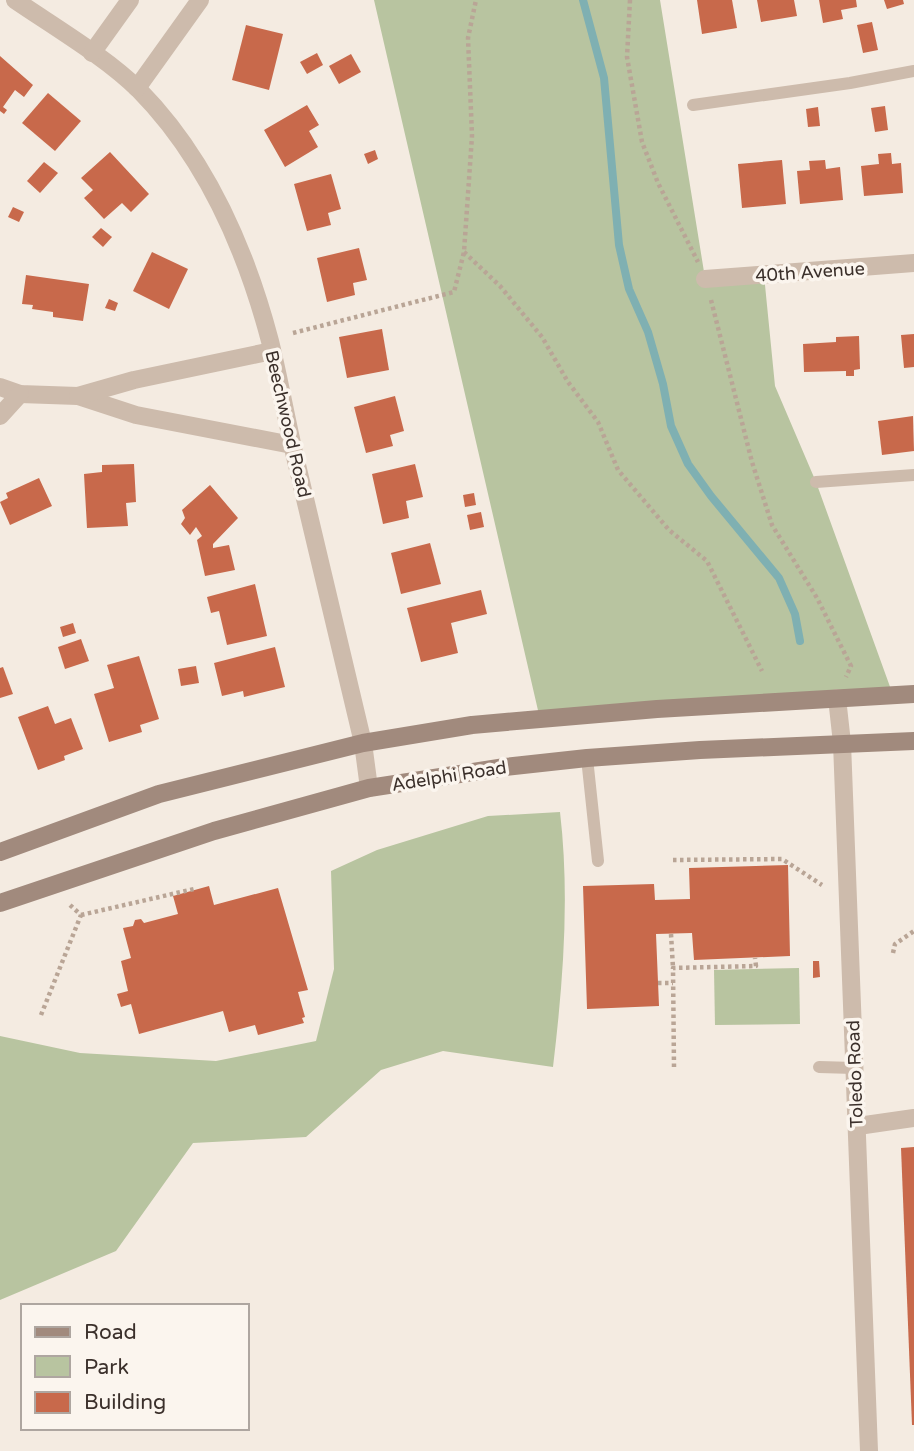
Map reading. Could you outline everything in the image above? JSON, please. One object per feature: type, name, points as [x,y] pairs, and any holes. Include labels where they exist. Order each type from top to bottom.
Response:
[{"type":"main road","points":[[0,852],[159,794],[363,743],[499,723],[657,709],[914,694]]},
{"type":"main road","name":"Adelphi Road","points":[[0,903],[214,831],[369,788],[505,767],[587,758],[914,741]]},
{"type":"street","name":"Beechwood Road","points":[[15,0],[137,88],[187,150],[220,204],[246,267],[272,351],[363,743],[369,788]]},
{"type":"street","points":[[92,53],[130,0]]},
{"type":"street","points":[[137,88],[200,0]]},
{"type":"street","name":"40th Avenue","points":[[705,279],[914,263]]},
{"type":"street","points":[[78,396],[134,380],[272,351]]},
{"type":"street","points":[[0,387],[20,394],[78,396],[136,415],[292,445]]},
{"type":"street","points":[[0,416],[20,394]]},
{"type":"street","name":"Toledo Road","points":[[837,698],[842,743],[869,1451]]},
{"type":"street","points":[[858,1126],[914,1118]]},
{"type":"lane","points":[[693,105],[850,83],[914,71]]},
{"type":"lane","points":[[816,482],[914,475]]},
{"type":"lane","points":[[587,758],[598,861]]},
{"type":"lane","points":[[819,1067],[854,1068]]},
{"type":"path","points":[[293,333],[454,292],[464,252],[472,136],[468,38],[476,0]]},
{"type":"path","points":[[630,0],[627,57],[642,142],[658,183],[705,279],[752,462],[772,524],[817,598],[851,666],[837,698]]},
{"type":"path","points":[[464,252],[500,286],[542,337],[568,382],[598,422],[618,470],[669,530],[707,561],[762,671]]},
{"type":"path","points":[[673,860],[782,859],[822,885]]},
{"type":"path","points":[[81,915],[194,891]]},
{"type":"path","points":[[70,905],[81,915]]},
{"type":"path","points":[[41,1014],[81,915]]},
{"type":"path","points":[[893,953],[895,944],[914,931]]},
{"type":"path","points":[[671,934],[674,1067]]},
{"type":"path","points":[[673,968],[756,966],[755,958]]},
{"type":"path","points":[[658,984],[673,983]]},
{"type":"green space","points":[[374,0],[660,0],[705,278],[764,275],[775,386],[816,482],[893,695],[540,719]]},
{"type":"green space","points":[[560,812],[565,908],[560,1004],[553,1067],[443,1051],[381,1070],[306,1137],[193,1143],[116,1251],[0,1300],[0,1036],[80,1053],[216,1061],[316,1041],[334,969],[331,871],[377,850],[488,816]]},
{"type":"green space","points":[[799,968],[800,1024],[715,1025],[714,970]]},
{"type":"building","points":[[697,0],[732,0],[737,28],[702,34]]},
{"type":"building","points":[[757,0],[794,0],[797,16],[761,22]]},
{"type":"building","points":[[819,0],[856,0],[857,7],[841,10],[843,19],[823,23]]},
{"type":"building","points":[[884,0],[903,0],[904,4],[887,9]]},
{"type":"building","points":[[872,22],[878,50],[863,53],[857,25]]},
{"type":"building","points":[[246,25],[283,34],[269,90],[232,80]]},
{"type":"building","points":[[317,53],[323,65],[307,74],[300,62]]},
{"type":"building","points":[[351,54],[361,72],[339,84],[329,66]]},
{"type":"building","points":[[0,56],[33,85],[24,97],[15,90],[3,107],[7,110],[4,114],[0,111]]},
{"type":"building","points":[[48,93],[81,121],[55,151],[22,123]]},
{"type":"building","points":[[307,105],[319,125],[309,131],[318,147],[285,167],[264,130]]},
{"type":"building","points":[[885,106],[888,130],[875,132],[871,108]]},
{"type":"building","points":[[818,107],[820,126],[808,127],[806,109]]},
{"type":"building","points":[[375,150],[378,159],[368,164],[364,154]]},
{"type":"building","points":[[110,152],[149,194],[131,212],[122,203],[104,219],[84,198],[93,190],[81,178]]},
{"type":"building","points":[[891,153],[892,164],[901,163],[903,193],[864,196],[861,166],[879,164],[878,154]]},
{"type":"building","points":[[782,160],[786,204],[742,208],[738,164]]},
{"type":"building","points":[[825,160],[826,169],[840,167],[843,200],[800,204],[797,171],[810,170],[809,161]]},
{"type":"building","points":[[44,162],[58,173],[40,193],[27,181]]},
{"type":"building","points":[[331,174],[341,209],[328,213],[331,225],[307,231],[294,184]]},
{"type":"building","points":[[13,207],[24,212],[19,222],[8,217]]},
{"type":"building","points":[[101,228],[112,237],[103,247],[92,237]]},
{"type":"building","points":[[359,248],[367,280],[353,283],[355,295],[327,302],[317,258]]},
{"type":"building","points":[[152,252],[188,269],[169,309],[133,291]]},
{"type":"building","points":[[26,275],[89,284],[83,321],[53,317],[53,312],[32,309],[33,305],[22,304]]},
{"type":"building","points":[[109,299],[118,303],[115,311],[105,308]]},
{"type":"building","points":[[382,329],[389,370],[347,378],[339,337]]},
{"type":"building","points":[[914,334],[914,367],[904,368],[901,335]]},
{"type":"building","points":[[859,336],[860,369],[854,370],[854,376],[846,376],[846,371],[804,372],[803,344],[836,342],[836,337]]},
{"type":"building","points":[[395,396],[404,431],[390,435],[393,446],[366,453],[354,407]]},
{"type":"building","points":[[913,416],[914,451],[882,455],[878,421]]},
{"type":"building","points":[[134,464],[136,502],[126,503],[128,526],[87,528],[84,474],[102,472],[102,465]]},
{"type":"building","points":[[415,464],[423,497],[406,501],[409,518],[383,524],[372,474]]},
{"type":"building","points":[[39,478],[52,506],[10,525],[0,502],[8,498],[6,493]]},
{"type":"building","points":[[210,485],[238,518],[213,544],[213,548],[229,545],[235,570],[205,576],[197,540],[202,536],[196,527],[190,535],[181,524],[185,518],[182,510]]},
{"type":"building","points":[[474,493],[476,505],[465,507],[463,495]]},
{"type":"building","points":[[481,512],[484,527],[470,530],[467,515]]},
{"type":"building","points":[[430,543],[441,584],[401,594],[391,553]]},
{"type":"building","points":[[255,584],[267,636],[227,645],[219,611],[211,613],[207,597]]},
{"type":"building","points":[[481,590],[487,614],[451,623],[458,653],[421,662],[407,608]]},
{"type":"building","points":[[73,623],[76,633],[63,637],[60,627]]},
{"type":"building","points":[[81,639],[89,661],[65,669],[58,647]]},
{"type":"building","points":[[275,647],[285,687],[244,697],[243,691],[222,696],[214,663]]},
{"type":"building","points":[[139,656],[159,719],[140,725],[142,732],[109,742],[94,694],[114,688],[107,665]]},
{"type":"building","points":[[196,666],[199,683],[181,686],[178,669]]},
{"type":"building","points":[[3,667],[13,694],[0,698],[0,668]]},
{"type":"building","points":[[48,706],[55,724],[71,718],[83,749],[64,756],[65,760],[38,770],[18,717]]},
{"type":"building","points":[[788,865],[790,956],[694,960],[692,933],[656,934],[659,1006],[587,1009],[583,886],[654,884],[655,900],[690,899],[689,868]]},
{"type":"building","points":[[209,886],[214,905],[278,888],[308,990],[298,992],[305,1017],[302,1018],[304,1023],[258,1035],[255,1025],[229,1032],[223,1011],[139,1034],[131,1004],[121,1007],[117,994],[128,991],[121,961],[131,958],[123,928],[133,926],[135,920],[141,919],[144,923],[178,914],[173,896]]},
{"type":"building","points":[[813,961],[819,961],[820,977],[813,978]]},
{"type":"building","points":[[914,1147],[914,1425],[912,1425],[901,1148]]},
{"type":"waterway","points":[[583,0],[604,78],[619,245],[629,289],[648,332],[663,384],[671,426],[688,464],[779,578],[795,614],[800,641]]}]
